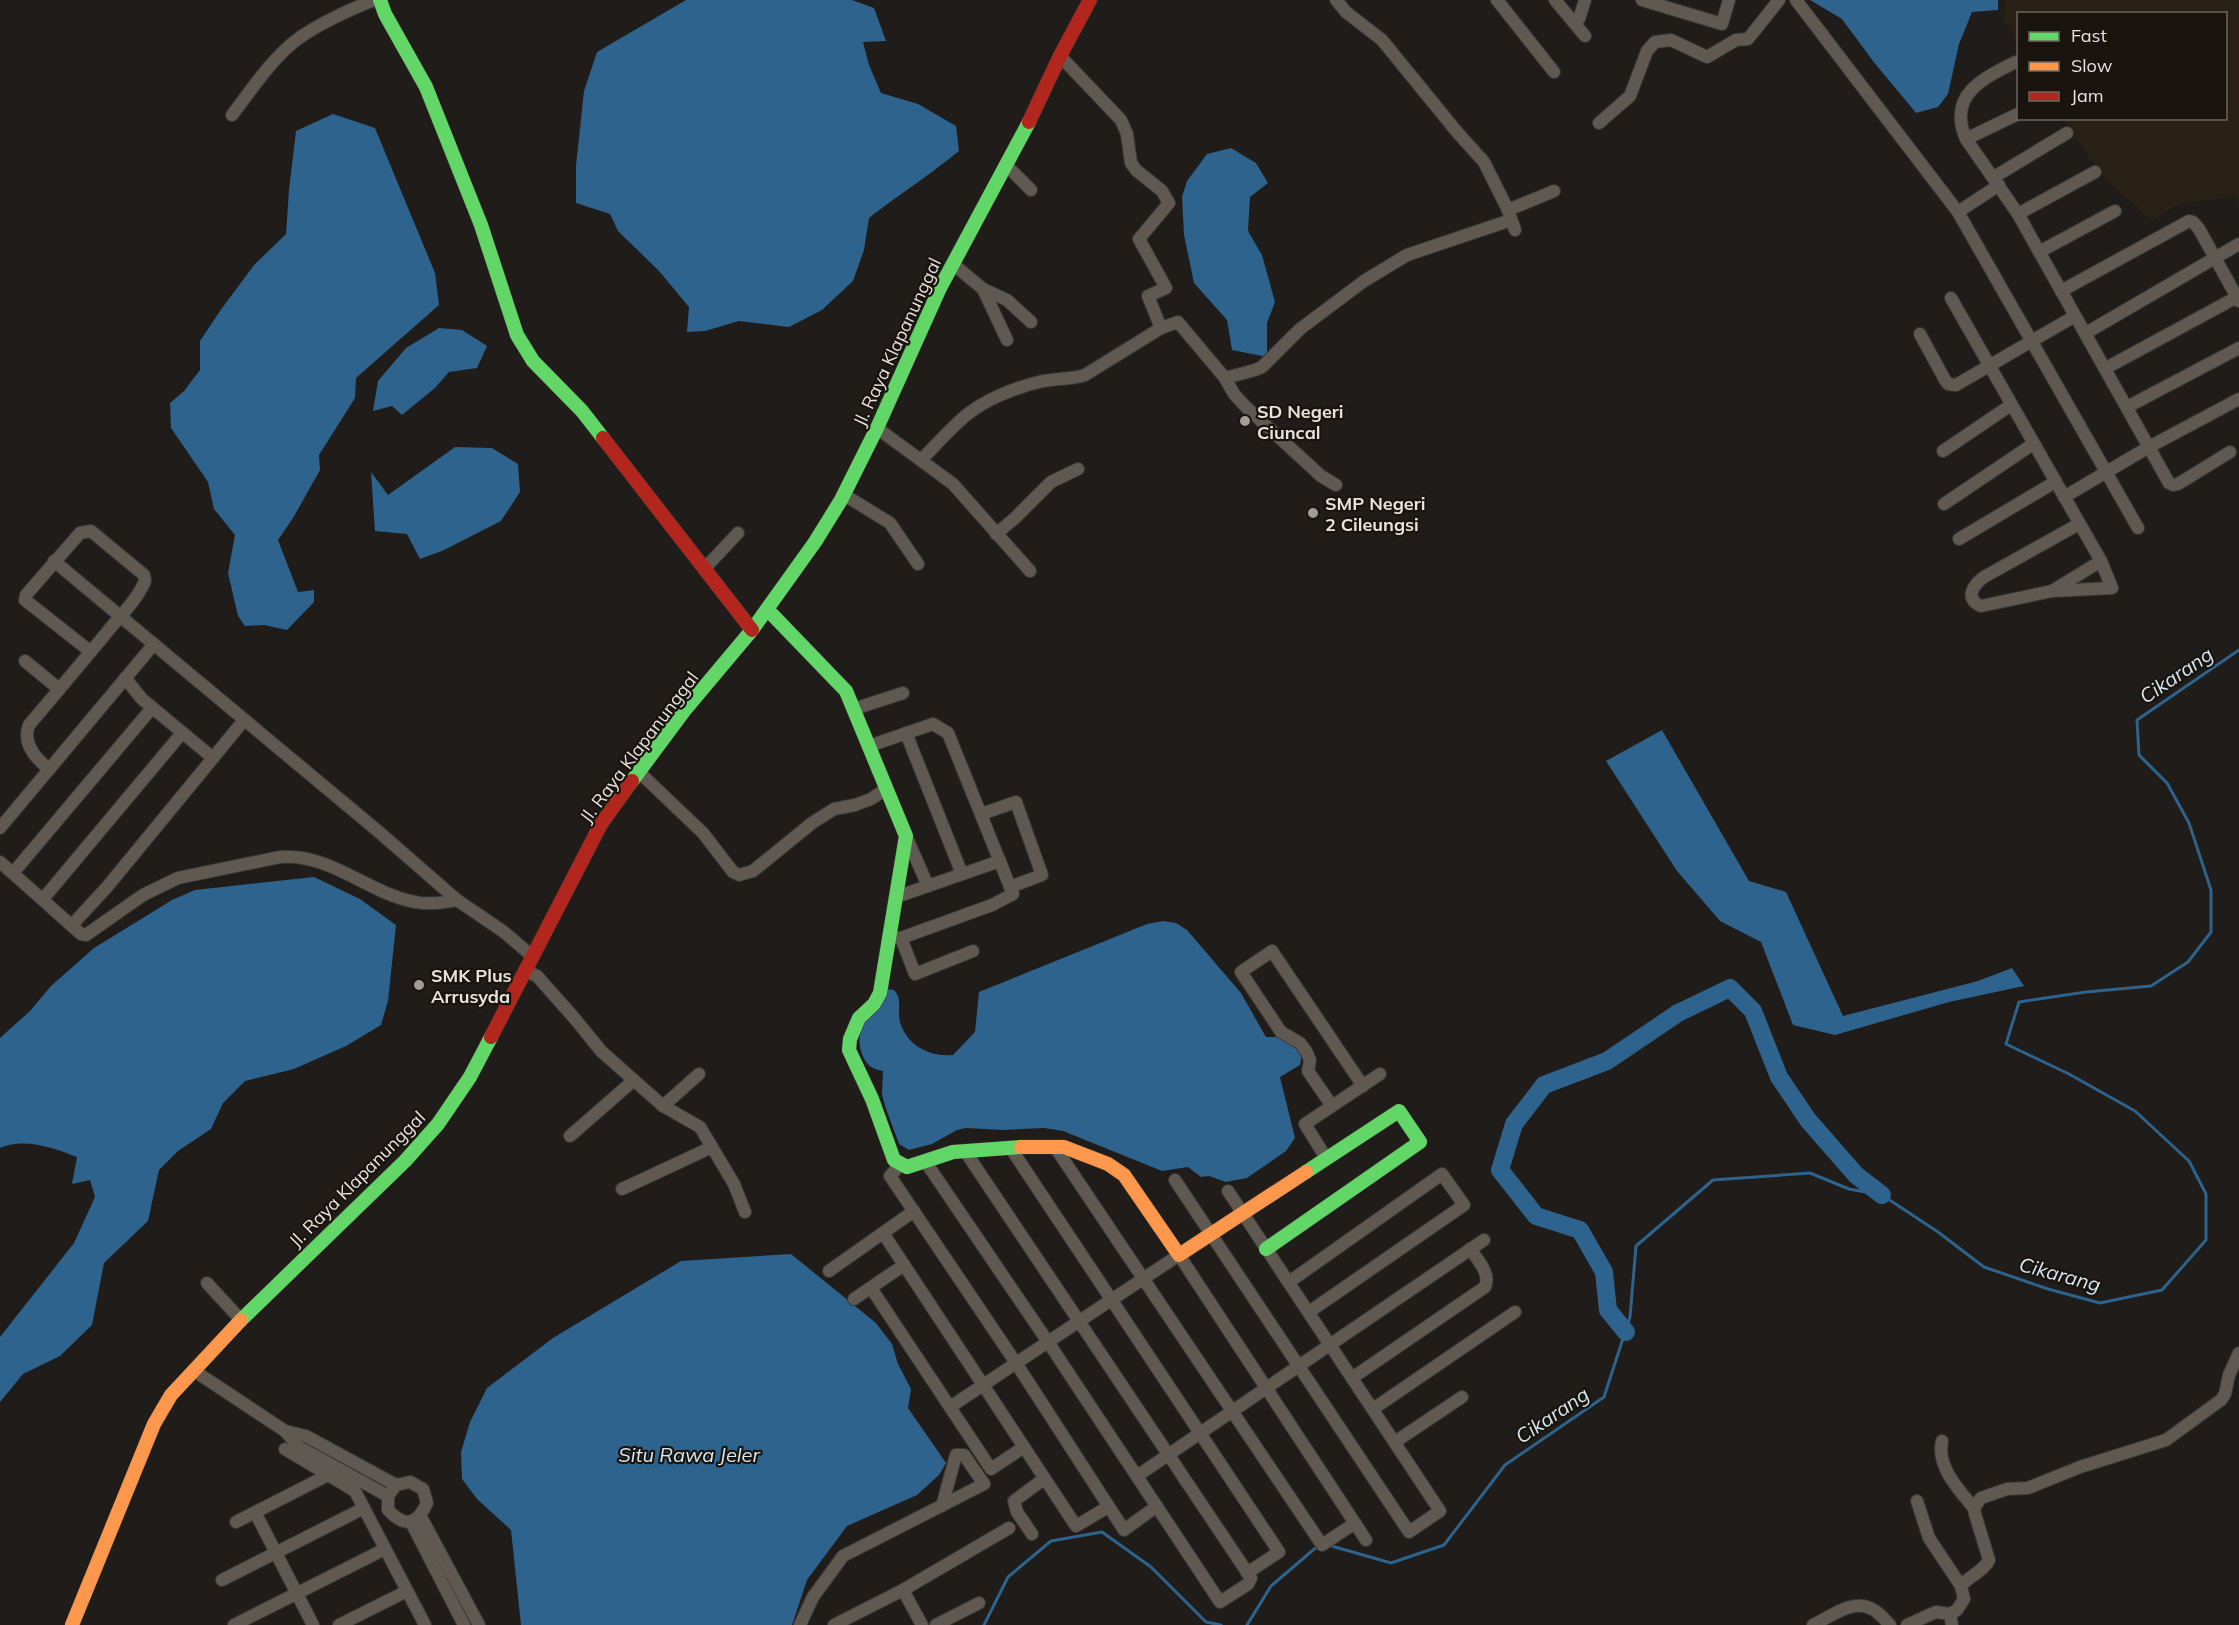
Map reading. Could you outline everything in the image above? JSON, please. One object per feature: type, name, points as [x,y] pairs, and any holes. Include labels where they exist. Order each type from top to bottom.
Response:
[{"type":"street","points":[[232,115],[264,72],[300,38],[344,13],[374,0]]},
{"type":"street","points":[[380,0],[385,14],[426,87],[481,225],[518,335],[532,361],[582,411],[752,630]]},
{"type":"street","name":"Jl. Raya Klapanunggal","points":[[72,1625],[154,1424],[171,1395],[241,1320],[405,1161],[438,1125],[470,1077],[601,824],[684,711],[752,630],[815,542],[841,500],[953,264],[1090,0]]},
{"type":"street","points":[[1336,0],[1346,12],[1382,40],[1484,162],[1511,220]]},
{"type":"street","points":[[1497,0],[1554,72]]},
{"type":"street","points":[[1555,0],[1585,36]]},
{"type":"street","points":[[1579,19],[1585,0]]},
{"type":"street","points":[[1642,0],[1722,24],[1730,0]]},
{"type":"street","points":[[1599,123],[1630,96],[1647,51],[1655,42],[1671,40],[1707,57],[1736,40],[1748,39],[1779,0]]},
{"type":"street","points":[[1796,0],[1958,212],[2138,528]]},
{"type":"street","points":[[1060,56],[1121,120],[1127,134],[1131,163],[1136,170],[1162,191],[1169,203],[1139,239],[1166,288],[1148,296],[1161,328]]},
{"type":"street","points":[[2016,62],[1983,78],[1969,94],[1961,117],[1961,127],[1966,139],[2018,214],[2169,483],[2173,485],[2230,452]]},
{"type":"street","points":[[1966,139],[2017,115]]},
{"type":"street","points":[[1958,212],[1996,181],[2067,133]]},
{"type":"street","points":[[1006,165],[1031,190]]},
{"type":"street","points":[[2018,214],[2095,172]]},
{"type":"street","points":[[1225,378],[1262,367],[1309,322],[1364,281],[1407,255],[1511,220],[1554,191]]},
{"type":"street","points":[[2039,252],[2115,211]]},
{"type":"street","points":[[2061,291],[2189,221],[2197,225],[2238,298],[2106,368]]},
{"type":"street","points":[[2086,333],[2239,244]]},
{"type":"street","points":[[953,264],[983,289],[1007,300],[1031,322]]},
{"type":"street","points":[[983,289],[1007,340]]},
{"type":"street","points":[[1952,298],[2101,561],[2112,588],[2052,591],[1981,606],[1976,604],[1971,594],[1976,583],[2079,524]]},
{"type":"street","points":[[1920,334],[1945,380],[1952,386],[1956,386],[2075,316]]},
{"type":"street","points":[[921,460],[964,417],[978,407],[1022,387],[1043,381],[1072,379],[1085,375],[1161,328],[1171,323],[1180,323],[1246,407],[1321,476],[1336,485]]},
{"type":"street","points":[[2127,407],[2239,348]]},
{"type":"street","points":[[2064,497],[2149,447],[2239,399]]},
{"type":"street","points":[[1943,451],[2011,405]]},
{"type":"street","points":[[877,428],[953,484],[1030,571]]},
{"type":"street","points":[[1944,504],[2033,444]]},
{"type":"street","points":[[996,534],[1035,500],[1045,488],[1078,469]]},
{"type":"street","points":[[1959,539],[2055,482]]},
{"type":"street","points":[[841,500],[846,496],[890,523],[918,564]]},
{"type":"street","points":[[49,769],[37,759],[31,750],[26,733],[29,725],[91,652],[120,616],[145,581],[144,575],[91,531],[80,533],[26,595],[25,600],[91,652]]},
{"type":"street","points":[[704,569],[738,533]]},
{"type":"street","points":[[54,561],[379,832],[456,900],[504,932],[532,956]]},
{"type":"street","points":[[2052,591],[2101,561]]},
{"type":"street","points":[[767,609],[841,685],[854,709],[928,886]]},
{"type":"street","points":[[0,828],[154,644]]},
{"type":"street","points":[[25,661],[59,689]]},
{"type":"street","points":[[125,678],[142,699],[213,758]]},
{"type":"street","points":[[854,709],[903,693]]},
{"type":"street","points":[[13,873],[152,708]]},
{"type":"street","points":[[72,925],[107,887],[244,720]]},
{"type":"street","points":[[868,746],[933,724],[948,733],[1013,894],[993,905],[895,938]]},
{"type":"street","points":[[43,899],[182,733]]},
{"type":"street","points":[[906,733],[962,874]]},
{"type":"street","points":[[639,772],[703,833],[733,872],[739,875],[753,871],[812,823],[834,809],[863,802],[886,789]]},
{"type":"street","points":[[981,814],[1016,802],[1042,875],[1010,887]]},
{"type":"street","points":[[906,836],[896,897],[895,938],[880,993],[874,1004],[859,1018],[850,1040],[849,1050],[872,1099],[894,1160],[907,1167],[966,1150],[1055,1147],[1073,1149],[1092,1156],[1124,1175],[1366,1540]]},
{"type":"street","points":[[0,862],[81,934],[88,935],[143,895],[178,878],[293,856],[326,863],[415,902],[438,903],[456,900]]},
{"type":"street","points":[[896,897],[1000,861]]},
{"type":"street","points":[[895,938],[915,974],[974,951]]},
{"type":"street","points":[[1332,1106],[1308,1071],[1310,1059],[1306,1051],[1300,1043],[1281,1032],[1241,972],[1272,951],[1363,1086]]},
{"type":"street","points":[[525,971],[537,976],[601,1051],[663,1106],[695,1122],[700,1127],[734,1184],[745,1212]]},
{"type":"street","points":[[663,1106],[699,1074]]},
{"type":"street","points":[[1326,1158],[1305,1124],[1380,1074]]},
{"type":"street","points":[[570,1136],[634,1080]]},
{"type":"street","points":[[950,1407],[1399,1111],[1420,1142],[1266,1249]]},
{"type":"street","points":[[622,1189],[712,1147]]},
{"type":"street","points":[[1010,1147],[1280,1552],[1247,1573]]},
{"type":"street","points":[[1055,1147],[1322,1545],[1355,1523]]},
{"type":"street","points":[[925,1161],[1220,1602],[1248,1584],[1251,1578],[966,1150]]},
{"type":"street","points":[[900,1165],[890,1176],[1016,1363],[1124,1530],[1157,1506]]},
{"type":"street","points":[[1288,1282],[1442,1174],[1464,1205],[1308,1312]]},
{"type":"street","points":[[1175,1180],[1409,1532],[1440,1511],[1228,1191]]},
{"type":"street","points":[[829,1271],[914,1211]]},
{"type":"street","points":[[883,1233],[1076,1526],[1108,1507]]},
{"type":"street","points":[[1137,1476],[1484,1240]]},
{"type":"street","points":[[1352,1378],[1485,1287],[1488,1283],[1487,1274],[1470,1249]]},
{"type":"street","points":[[855,1299],[904,1265]]},
{"type":"street","points":[[207,1283],[241,1320]]},
{"type":"street","points":[[871,1287],[991,1469],[1024,1447]]},
{"type":"street","points":[[1373,1409],[1515,1312]]},
{"type":"street","points":[[1974,1508],[1981,1498],[2007,1489],[2028,1488],[2080,1467],[2166,1440],[2221,1400],[2239,1353]]},
{"type":"street","points":[[193,1370],[285,1431],[299,1447],[388,1496]]},
{"type":"street","points":[[1395,1442],[1462,1398]]},
{"type":"street","points":[[285,1431],[306,1436],[396,1485],[410,1482],[423,1489],[427,1503],[416,1520]]},
{"type":"street","points":[[1942,1442],[1940,1450],[1942,1463],[1974,1508],[1989,1560],[1986,1566],[1973,1574],[1961,1586]]},
{"type":"street","points":[[285,1449],[354,1491],[424,1625]]},
{"type":"street","points":[[236,1522],[328,1475]]},
{"type":"street","points":[[1032,1534],[1017,1512],[1014,1501],[1044,1479]]},
{"type":"street","points":[[396,1485],[388,1496],[388,1510],[397,1520],[416,1520]]},
{"type":"street","points":[[1907,1625],[1936,1612],[1951,1619],[1964,1599],[1961,1586],[1929,1538],[1917,1501]]},
{"type":"street","points":[[800,1625],[813,1597],[843,1556],[942,1506]]},
{"type":"street","points":[[222,1580],[364,1508]]},
{"type":"street","points":[[255,1512],[314,1625]]},
{"type":"street","points":[[416,1520],[464,1625]]},
{"type":"street","points":[[416,1520],[479,1625]]},
{"type":"street","points":[[834,1625],[903,1590],[1009,1528]]},
{"type":"street","points":[[234,1625],[385,1549]]},
{"type":"street","points":[[903,1590],[922,1625]]},
{"type":"street","points":[[339,1625],[407,1591]]},
{"type":"street","points":[[936,1625],[979,1604]]},
{"type":"street","points":[[1813,1625],[1852,1605],[1874,1609],[1890,1625]]},
{"type":"shaded area","points":[[2005,0],[2239,0],[2239,210],[2235,196],[2179,204],[2152,221],[2100,173],[2064,120],[2227,120],[2227,12],[2017,12],[2017,42],[2004,18]]},
{"type":"water","points":[[686,0],[852,0],[874,8],[886,41],[863,42],[869,65],[881,93],[918,104],[956,126],[959,151],[869,218],[864,250],[853,281],[822,310],[789,327],[739,321],[705,331],[687,332],[689,307],[659,271],[618,231],[610,214],[576,203],[576,166],[584,91],[597,52]]},
{"type":"water","points":[[1810,0],[1998,0],[1998,10],[1972,12],[1959,44],[1948,94],[1938,107],[1916,113],[1842,19]]},
{"type":"water","points":[[333,114],[375,128],[435,273],[439,305],[356,378],[355,398],[319,455],[320,470],[278,540],[298,592],[314,590],[314,602],[287,630],[264,625],[245,626],[238,616],[228,573],[235,535],[214,509],[208,482],[171,428],[170,403],[184,391],[200,370],[200,341],[220,311],[254,265],[286,234],[296,131]]},
{"type":"water","points":[[1231,148],[1256,163],[1268,183],[1250,197],[1248,231],[1262,255],[1275,302],[1267,323],[1267,357],[1232,350],[1227,320],[1194,283],[1184,235],[1182,197],[1187,181],[1207,154]]},
{"type":"water","points":[[439,328],[462,330],[487,346],[477,368],[449,372],[435,388],[402,415],[392,406],[373,411],[378,381],[406,348]]},
{"type":"water","points":[[455,447],[492,448],[518,464],[520,492],[501,521],[442,551],[420,559],[407,534],[375,531],[371,472],[388,495]]},
{"type":"water","points":[[1662,730],[1749,881],[1786,892],[1843,1016],[1978,981],[2012,968],[2024,986],[1949,1002],[1835,1035],[1793,1025],[1761,942],[1720,921],[1677,871],[1606,761]]},
{"type":"water","points":[[314,877],[360,899],[396,925],[388,1001],[381,1025],[346,1046],[294,1069],[245,1081],[223,1103],[211,1129],[178,1151],[159,1170],[148,1221],[104,1263],[92,1325],[60,1356],[23,1374],[0,1402],[0,1337],[74,1243],[95,1197],[90,1180],[72,1184],[77,1157],[39,1145],[19,1144],[0,1148],[0,1038],[30,1011],[51,986],[94,948],[172,900],[195,890]]},
{"type":"water","points":[[1163,921],[1176,923],[1187,930],[1241,993],[1266,1037],[1286,1037],[1302,1054],[1300,1065],[1280,1077],[1295,1138],[1286,1151],[1247,1178],[1226,1182],[1209,1176],[1201,1177],[1188,1167],[1162,1171],[1063,1131],[1044,1128],[1002,1130],[966,1128],[957,1130],[932,1144],[909,1150],[899,1144],[882,1094],[883,1071],[873,1068],[865,1061],[860,1045],[862,1027],[886,989],[897,993],[900,1022],[908,1038],[914,1044],[928,1052],[953,1055],[975,1032],[979,992],[1147,924]]},
{"type":"water","name":"Situ Rawa Jeler","points":[[791,1254],[876,1323],[892,1344],[898,1364],[911,1389],[908,1408],[946,1463],[939,1475],[917,1495],[847,1526],[807,1580],[792,1625],[521,1625],[511,1530],[477,1499],[462,1479],[461,1452],[470,1422],[487,1388],[553,1338],[681,1261]]},
{"type":"waterway","name":"Cikarang","points":[[1328,1545],[1391,1563],[1444,1545],[1505,1465],[1604,1397],[1630,1317],[1636,1246],[1713,1180],[1810,1173],[1849,1189],[1882,1195],[1938,1232],[1984,1267],[2048,1289],[2100,1303],[2162,1290],[2206,1240],[2206,1194],[2189,1161],[2135,1111],[2069,1074],[2006,1044],[2019,1002],[2086,992],[2151,986],[2188,962],[2211,932],[2211,890],[2189,823],[2167,783],[2139,755],[2137,720],[2239,650]]},
{"type":"waterway","points":[[1626,1332],[1608,1310],[1604,1272],[1580,1230],[1536,1216],[1500,1170],[1514,1124],[1544,1085],[1607,1061],[1678,1013],[1730,988],[1753,1011],[1779,1077],[1808,1120],[1856,1175],[1882,1195]]},
{"type":"waterway","name":"Cikarang","points":[[984,1625],[1008,1577],[1051,1541],[1102,1532],[1151,1567],[1206,1622],[1221,1625]]},
{"type":"waterway","name":"Cikarang","points":[[1247,1625],[1271,1586],[1319,1545]]},
{"type":"traffic: fast","points":[[380,0],[385,14],[426,87],[481,225],[517,335],[533,361],[582,411],[603,438]]},
{"type":"traffic: fast","points":[[632,781],[684,711],[752,630],[815,542],[841,500],[877,428],[940,288],[1029,122]]},
{"type":"traffic: fast","points":[[767,609],[846,691],[906,836],[880,993],[874,1004],[859,1018],[850,1039],[849,1050],[872,1099],[894,1160],[907,1167],[953,1152],[1021,1147]]},
{"type":"traffic: fast","points":[[241,1320],[405,1161],[438,1124],[470,1077],[491,1037]]},
{"type":"traffic: fast","points":[[1266,1249],[1420,1142],[1399,1111],[1306,1172]]},
{"type":"traffic: slow","points":[[1021,1147],[1064,1147],[1108,1164],[1124,1175],[1179,1255],[1306,1172]]},
{"type":"traffic: slow","points":[[72,1625],[154,1424],[171,1395],[241,1320]]},
{"type":"traffic: jam","points":[[1029,122],[1090,0]]},
{"type":"traffic: jam","points":[[603,438],[752,630]]},
{"type":"traffic: jam","points":[[491,1037],[601,824],[632,781]]},
{"type":"place","name":"SD Negeri Ciuncal","points":[[1245,421]]},
{"type":"place","name":"SMP Negeri 2 Cileungsi","points":[[1313,513]]},
{"type":"place","name":"SMK Plus Arrusyda","points":[[419,985]]}]
